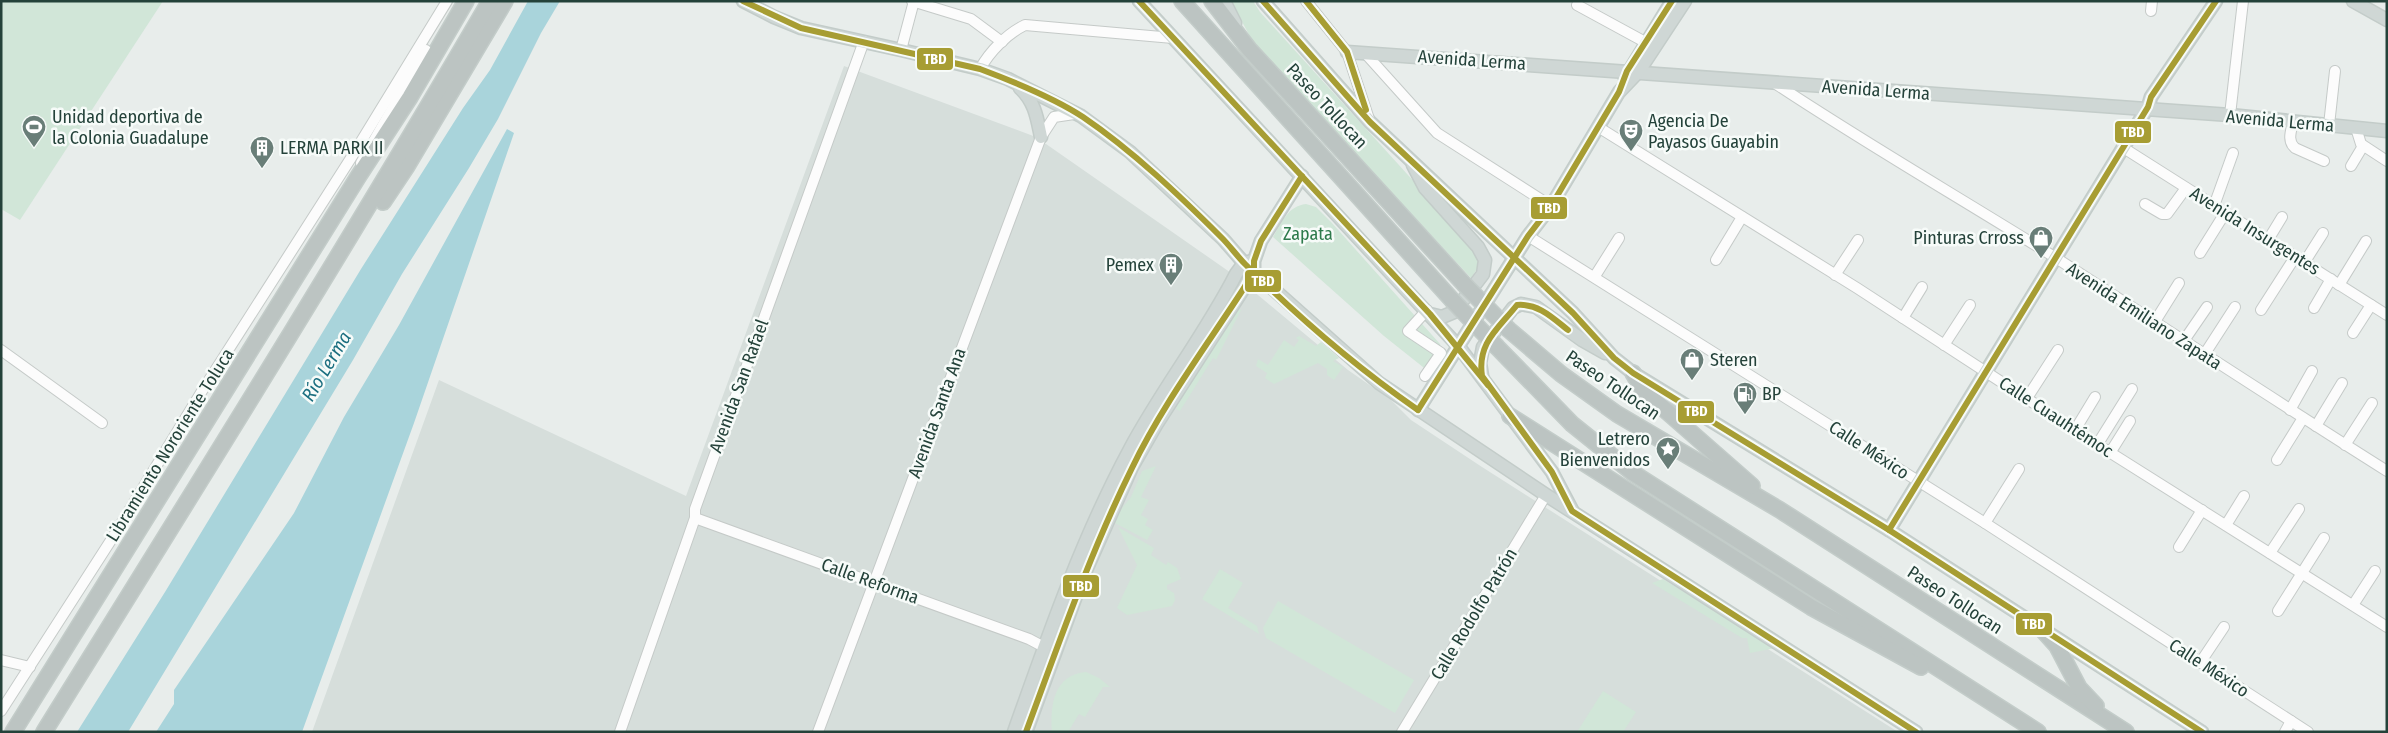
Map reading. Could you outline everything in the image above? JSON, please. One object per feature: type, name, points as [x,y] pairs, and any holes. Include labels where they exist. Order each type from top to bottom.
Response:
[{"type":"highway","name":"Libramiento Nororiente Toluca","points":[[13,732],[358,177],[410,97],[466,1]]},
{"type":"highway","points":[[44,732],[352,235],[490,1]]},
{"type":"highway","points":[[352,235],[363,227],[376,212],[408,166],[505,1]]},
{"type":"highway","points":[[1182,1],[1452,300],[1572,424],[1633,473],[2038,732]]},
{"type":"highway","name":"Paseo Tollocan","points":[[1212,1],[1249,49],[1464,284],[1508,329],[1561,374],[1617,414],[1780,510],[2126,732]]},
{"type":"highway","points":[[1633,373],[1642,388],[1655,401],[1780,510]]},
{"type":"highway","points":[[1510,416],[1811,607],[1953,685],[1998,706]]},
{"type":"highway","points":[[2039,626],[2064,656],[2079,688],[2110,721]]},
{"type":"main road","points":[[743,1],[774,18],[801,28],[980,69],[1008,79],[1109,135],[1130,152],[1364,371],[1418,410],[1546,496],[1916,732]]},
{"type":"main road","points":[[1139,1],[1459,347],[1552,472],[1572,511]]},
{"type":"main road","points":[[1224,1],[1249,49]]},
{"type":"main road","points":[[1263,1],[1370,122],[1573,313],[1614,358]]},
{"type":"main road","points":[[1633,71],[1645,42],[1672,1]]},
{"type":"main road","points":[[1418,410],[1528,236],[1551,206],[1633,71],[1685,1]]},
{"type":"main road","points":[[1889,530],[1987,372],[2122,147],[2216,1]]},
{"type":"main road","points":[[2353,1],[2387,20]]},
{"type":"main road","name":"Avenida Lerma","points":[[1347,52],[1773,82],[2230,111],[2293,122],[2387,131]]},
{"type":"main road","points":[[1008,79],[1028,96],[1033,104],[1041,137]]},
{"type":"main road","points":[[1411,160],[1425,188],[1478,247],[1485,260],[1483,274],[1454,312],[1442,316],[1428,312]]},
{"type":"main road","points":[[1026,732],[1083,577],[1132,467],[1251,265],[1261,242],[1302,176]]},
{"type":"main road","points":[[1014,732],[1044,647],[1099,512],[1129,450],[1251,265]]},
{"type":"main road","points":[[1482,376],[1480,357],[1486,342],[1513,308],[1524,304],[1539,309],[1582,340],[1614,358],[1633,373],[1889,530],[2202,732]]},
{"type":"street","points":[[1,711],[113,537],[202,391],[351,158],[447,1]]},
{"type":"street","points":[[358,177],[366,151],[454,1]]},
{"type":"street","points":[[901,50],[914,1],[971,19],[1002,42]]},
{"type":"street","points":[[2230,111],[2243,1]]},
{"type":"street","points":[[1307,2],[1347,52],[1370,122]]},
{"type":"street","points":[[1577,5],[1645,42]]},
{"type":"street","points":[[980,69],[985,60],[1002,42],[1025,25],[1173,38]]},
{"type":"street","name":"Avenida San Rafael","points":[[620,732],[695,518],[695,509],[864,41]]},
{"type":"street","points":[[1365,53],[1437,133],[1551,206]]},
{"type":"street","points":[[2329,125],[2335,70]]},
{"type":"street","name":"Avenida Emiliano Zapata","points":[[1773,82],[1825,117],[2056,258],[2183,342],[2387,471]]},
{"type":"street","name":"Avenida Santa Ana","points":[[818,732],[1041,137],[1054,117],[1074,114]]},
{"type":"street","points":[[2293,122],[2291,145],[2324,161]]},
{"type":"street","name":"Calle Cuauhtémoc","points":[[1598,127],[1903,318],[2097,445],[2387,627]]},
{"type":"street","points":[[2356,128],[2363,146],[2387,161]]},
{"type":"street","points":[[2351,166],[2363,146]]},
{"type":"street","name":"Avenida Insurgentes","points":[[2122,147],[2387,315]]},
{"type":"street","points":[[2214,206],[2233,153]]},
{"type":"street","points":[[2145,204],[2165,215],[2186,188]]},
{"type":"street","points":[[2200,253],[2225,212]]},
{"type":"street","points":[[1716,260],[1742,217]]},
{"type":"street","points":[[2268,240],[2282,217]]},
{"type":"street","points":[[2304,263],[2323,233]]},
{"type":"street","name":"Calle México","points":[[1528,236],[1595,276],[1721,358],[1919,482],[2308,732]]},
{"type":"street","points":[[1595,276],[1619,238]]},
{"type":"street","points":[[1835,275],[1858,240]]},
{"type":"street","points":[[2314,308],[2366,241]]},
{"type":"street","points":[[2261,310],[2295,257]]},
{"type":"street","points":[[2154,322],[2179,283]]},
{"type":"street","points":[[1903,318],[1922,288]]},
{"type":"street","points":[[1944,345],[1970,305]]},
{"type":"street","points":[[2353,334],[2371,305]]},
{"type":"street","points":[[2183,342],[2207,306]]},
{"type":"street","points":[[2204,355],[2235,307]]},
{"type":"street","points":[[1425,376],[1440,353],[1408,331],[1428,312]]},
{"type":"street","points":[[1,350],[102,423]]},
{"type":"street","points":[[2026,398],[2058,350]]},
{"type":"street","points":[[2290,410],[2312,371]]},
{"type":"street","points":[[2316,426],[2342,383]]},
{"type":"street","points":[[2097,445],[2132,389]]},
{"type":"street","points":[[2075,430],[2095,397]]},
{"type":"street","points":[[2345,444],[2372,403]]},
{"type":"street","points":[[2277,460],[2304,418]]},
{"type":"street","points":[[2110,453],[2130,421]]},
{"type":"street","points":[[1985,524],[2019,469]]},
{"type":"street","name":"Calle Rodolfo Patrón","points":[[1402,732],[1546,496]]},
{"type":"street","points":[[2226,525],[2244,496]]},
{"type":"street","points":[[2270,553],[2299,509]]},
{"type":"street","points":[[2179,547],[2202,510]]},
{"type":"street","name":"Calle Reforma","points":[[695,518],[1029,639],[1044,647]]},
{"type":"street","points":[[2278,611],[2324,538]]},
{"type":"street","points":[[2353,605],[2375,571]]},
{"type":"street","points":[[2200,663],[2224,627]]},
{"type":"street","points":[[1,660],[30,667]]},
{"type":"street","points":[[2285,732],[2292,721]]},
{"type":"shaded area","points":[[844,66],[1036,137],[1234,275],[1348,370],[1391,400],[1411,420],[1898,732],[312,732],[439,380],[686,496]]},
{"type":"green space","name":"Unidad deportiva de la Colonia Guadalupe","points":[[1,1],[163,1],[20,220],[1,209]]},
{"type":"green space","points":[[1231,1],[1253,1],[1260,12],[1477,251],[1479,266],[1471,278],[1255,46]]},
{"type":"green space","name":"Zapata","points":[[1306,204],[1316,207],[1331,222],[1440,344],[1441,348],[1428,371],[1384,336],[1273,237],[1290,211]]},
{"type":"green space","points":[[1235,306],[1241,310],[1216,360],[1213,358],[1180,411],[1176,409],[1188,378]]},
{"type":"green space","points":[[1299,336],[1316,346],[1321,342],[1339,358],[1333,361],[1343,367],[1334,380],[1327,375],[1327,369],[1318,363],[1274,384],[1265,378],[1267,373],[1256,366],[1258,359],[1268,365],[1284,340],[1294,347],[1299,340],[1296,338]]},
{"type":"green space","points":[[1156,466],[1141,497],[1149,500],[1141,515],[1148,519],[1145,525],[1153,530],[1147,540],[1115,523],[1118,513],[1131,497],[1142,471]]},
{"type":"green space","points":[[1118,527],[1154,548],[1151,555],[1166,565],[1168,562],[1177,568],[1181,579],[1167,585],[1167,589],[1174,593],[1175,600],[1172,606],[1127,615],[1117,608],[1137,565]]},
{"type":"green space","points":[[1220,569],[1243,583],[1228,608],[1257,626],[1259,634],[1202,599]]},
{"type":"green space","points":[[1663,579],[1775,648],[1750,653],[1747,638],[1742,638],[1652,583]]},
{"type":"green space","points":[[1278,601],[1414,680],[1395,713],[1266,638],[1263,628]]},
{"type":"green space","points":[[1086,672],[1099,678],[1110,687],[1103,687],[1085,717],[1079,714],[1068,732],[1052,732],[1052,711],[1056,693],[1067,679],[1075,674]]},
{"type":"green space","points":[[1603,691],[1636,712],[1623,732],[1577,732]]},
{"type":"water","name":"Río Lerma","points":[[528,1],[560,1],[541,33],[498,119],[402,274],[353,360],[128,732],[77,732],[165,592],[361,269],[463,108],[490,70]]},
{"type":"water","points":[[507,129],[514,133],[414,423],[302,732],[156,732],[174,704],[174,690],[294,513],[344,417],[399,325]]},
{"type":"transit line","name":"TBD","points":[[743,1],[801,28],[980,69],[1033,90],[1072,110],[1102,130],[1155,174],[1222,238],[1265,284],[1328,341],[1372,377],[1418,410]]},
{"type":"transit line","name":"TBD","points":[[1139,1],[1430,314],[1488,385]]},
{"type":"transit line","name":"TBD","points":[[1263,1],[1370,122],[1573,313],[1614,358],[1633,373],[1889,530],[2202,732]]},
{"type":"transit line","name":"TBD","points":[[1306,1],[1347,52],[1366,110]]},
{"type":"transit line","name":"TBD","points":[[1418,410],[1528,236],[1551,206],[1619,92],[1627,71],[1672,1]]},
{"type":"transit line","name":"TBD","points":[[1889,530],[2148,107],[2151,97],[2216,1]]},
{"type":"transit line","name":"TBD","points":[[1026,732],[1089,565],[1132,468],[1170,399],[1244,288],[1254,270],[1254,261],[1261,241],[1302,176]]},
{"type":"transit line","name":"TBD","points":[[1568,330],[1551,316],[1532,306],[1517,305],[1490,337],[1481,364],[1482,376],[1552,472],[1572,511],[1916,732]]},
{"type":"place","name":"Unidad deportiva de la Colonia Guadalupe","points":[[34,148]]},
{"type":"place","name":"Agencia De Payasos Guayabin","points":[[1631,152]]},
{"type":"place","name":"LERMA PARK II","points":[[262,169]]},
{"type":"place","name":"Pinturas Crross","points":[[2041,259]]},
{"type":"place","name":"Pemex","points":[[1171,286]]},
{"type":"place","name":"Steren","points":[[1692,381]]},
{"type":"place","name":"BP","points":[[1745,415]]},
{"type":"place","name":"Letrero Bienvenidos","points":[[1668,470]]}]
